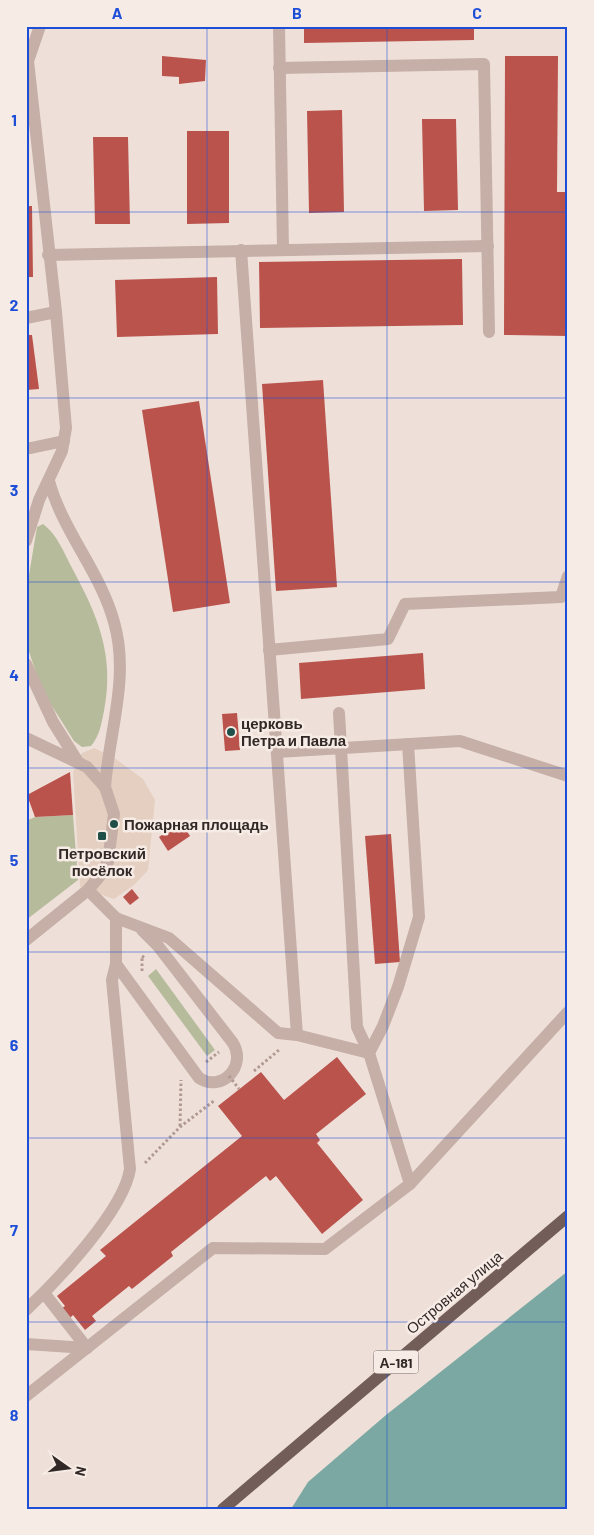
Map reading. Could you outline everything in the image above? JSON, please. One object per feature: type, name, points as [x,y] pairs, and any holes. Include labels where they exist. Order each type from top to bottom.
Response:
[{"type":"main road","name":"Островная улица","points":[[223,1509],[568,1216]]},
{"type":"street","points":[[26,541],[39,500],[64,441],[66,428],[56,312],[48,255],[28,61],[40,26]]},
{"type":"street","points":[[278,26],[283,249]]},
{"type":"street","points":[[279,68],[484,64],[489,332]]},
{"type":"street","points":[[48,255],[488,246]]},
{"type":"street","points":[[241,250],[297,1035]]},
{"type":"street","points":[[26,318],[56,312]]},
{"type":"street","points":[[26,449],[64,441]]},
{"type":"street","points":[[48,481],[58,509],[102,588],[115,622],[121,661],[121,675],[107,755],[105,787]]},
{"type":"street","points":[[270,650],[388,639],[405,604],[564,598],[568,576]]},
{"type":"street","points":[[26,664],[53,722],[78,762]]},
{"type":"street","points":[[339,713],[357,1027],[369,1053],[410,1184]]},
{"type":"street","points":[[26,738],[78,762],[95,774],[105,787],[114,814],[108,862],[88,890],[26,940]]},
{"type":"street","points":[[277,752],[460,741],[568,776]]},
{"type":"street","points":[[369,1053],[383,1026],[398,987],[419,917],[408,744]]},
{"type":"street","points":[[88,890],[116,918],[169,938],[278,1033],[297,1035],[369,1053]]},
{"type":"street","points":[[26,1310],[44,1293],[101,1226],[122,1195],[129,1179],[130,1169],[112,980],[116,964],[116,918]]},
{"type":"street","points":[[116,964],[199,1078],[207,1081],[217,1081],[228,1076],[236,1065],[237,1049],[152,941],[138,926]]},
{"type":"street","points":[[26,1396],[213,1248],[325,1249],[410,1184],[568,1012]]},
{"type":"street","points":[[44,1293],[87,1348]]},
{"type":"street","points":[[26,1344],[87,1348]]},
{"type":"path","points":[[116,964],[142,956],[152,941]]},
{"type":"path","points":[[254,1071],[297,1035]]},
{"type":"path","points":[[213,1056],[216,1060]]},
{"type":"path","points":[[180,1127],[181,1080],[188,1075]]},
{"type":"path","points":[[228,1076],[239,1089]]},
{"type":"path","points":[[129,1179],[180,1127],[215,1100]]},
{"type":"green space","points":[[43,524],[56,538],[90,603],[106,654],[107,691],[104,711],[100,730],[91,746],[82,747],[74,741],[42,690],[26,643],[26,593],[37,527]]},
{"type":"green space","points":[[73,815],[78,880],[26,920],[26,821],[35,817]]},
{"type":"green space","points":[[156,969],[215,1050],[207,1056],[148,976]]},
{"type":"shaded area","name":"Пожарная площадь","points":[[94,748],[113,757],[143,779],[155,800],[148,870],[134,885],[114,899],[80,887],[73,772],[82,753]]},
{"type":"water","points":[[568,1271],[568,1509],[291,1509],[308,1482],[386,1415]]},
{"type":"building","points":[[304,26],[474,26],[474,40],[304,43]]},
{"type":"building","points":[[162,56],[206,60],[205,81],[179,84],[179,77],[162,76]]},
{"type":"building","points":[[505,56],[558,56],[557,192],[568,192],[568,336],[504,335]]},
{"type":"building","points":[[342,110],[344,212],[309,213],[307,111]]},
{"type":"building","points":[[422,119],[456,119],[458,210],[424,211]]},
{"type":"building","points":[[187,131],[229,131],[229,223],[187,224]]},
{"type":"building","points":[[93,137],[128,137],[130,224],[95,224]]},
{"type":"building","points":[[26,206],[32,206],[33,277],[26,277]]},
{"type":"building","points":[[462,259],[463,325],[260,328],[259,262]]},
{"type":"building","points":[[217,277],[218,334],[117,337],[115,280]]},
{"type":"building","points":[[26,335],[32,335],[39,389],[26,390]]},
{"type":"building","points":[[323,380],[337,587],[276,591],[262,384]]},
{"type":"building","points":[[199,401],[230,603],[173,612],[142,410]]},
{"type":"building","points":[[423,653],[425,689],[301,699],[299,663]]},
{"type":"building","name":"церковь Петра и Павла","points":[[237,713],[240,750],[225,751],[222,714]]},
{"type":"building","points":[[70,772],[73,815],[35,817],[27,795]]},
{"type":"building","points":[[181,822],[190,836],[168,851],[159,837]]},
{"type":"building","points":[[391,834],[400,962],[375,964],[365,836]]},
{"type":"building","points":[[132,889],[139,898],[130,905],[123,897]]},
{"type":"building","points":[[337,1057],[366,1094],[316,1134],[320,1140],[317,1143],[363,1200],[322,1234],[276,1176],[270,1181],[266,1176],[171,1252],[173,1256],[132,1289],[129,1286],[92,1316],[96,1321],[85,1330],[73,1315],[69,1319],[61,1309],[65,1306],[57,1296],[106,1256],[100,1250],[242,1136],[218,1106],[261,1072],[284,1100]]},
{"type":"place","name":"церковь Петра и Павла","points":[[231,732]]},
{"type":"place","name":"Пожарная площадь","points":[[114,824]]},
{"type":"place","name":"Петровский посёлок","points":[[102,836]]}]
